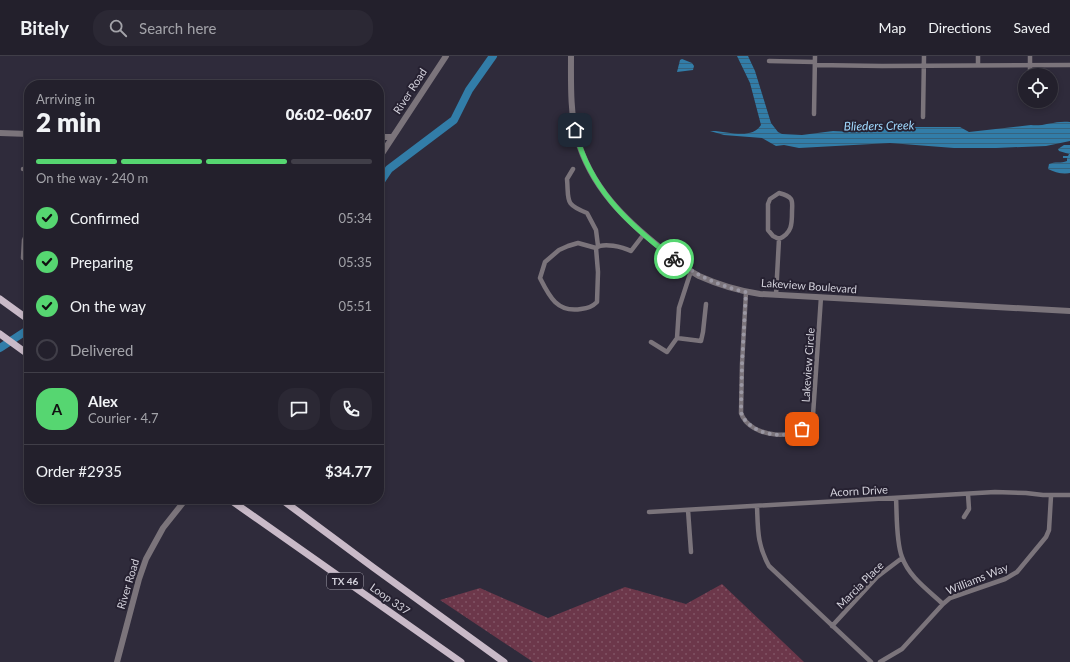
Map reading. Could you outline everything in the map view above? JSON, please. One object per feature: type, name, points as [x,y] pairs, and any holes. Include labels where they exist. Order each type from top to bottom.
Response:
[{"type":"main road","points":[[0,299],[24,316]]},
{"type":"main road","points":[[0,334],[24,351]]},
{"type":"main road","name":"Loop 337","points":[[236,504],[460,662]]},
{"type":"main road","name":"Loop 337","points":[[288,504],[504,662]]},
{"type":"street","name":"River Road","points":[[384,150],[446,56]]},
{"type":"street","name":"Lakeview Boulevard","points":[[571,56],[573,121],[577,139],[593,175],[608,199],[620,213],[691,271],[719,284],[746,292],[776,295],[1070,311]]},
{"type":"street","points":[[814,114],[815,56]]},
{"type":"street","points":[[923,117],[924,56]]},
{"type":"street","points":[[978,56],[978,65]]},
{"type":"street","points":[[1030,56],[1030,68]]},
{"type":"street","points":[[769,61],[882,66],[1030,64],[1070,65]]},
{"type":"street","points":[[0,133],[24,134]]},
{"type":"street","points":[[384,137],[392,137]]},
{"type":"street","points":[[573,169],[567,178],[569,202],[573,208],[587,213],[596,230],[597,247],[598,272],[597,302],[593,306],[577,310],[570,310],[560,306],[548,295],[540,278],[545,262],[560,250],[578,243],[588,247],[597,247],[619,246],[631,251],[644,234]]},
{"type":"street","points":[[779,193],[790,198],[792,202],[792,224],[791,230],[784,237],[779,239],[773,236],[768,230],[768,204],[770,199],[779,193]]},
{"type":"street","points":[[776,295],[779,239]]},
{"type":"street","points":[[23,258],[24,240]]},
{"type":"street","points":[[651,342],[667,352],[677,338],[679,329],[679,308],[691,271]]},
{"type":"street","name":"Lakeview Circle","points":[[746,292],[741,412],[744,419],[757,429],[782,435],[798,432],[812,419],[821,297]]},
{"type":"street","points":[[677,338],[701,341],[706,304]]},
{"type":"street","name":"Acorn Drive","points":[[649,512],[995,492],[1026,493],[1051,496],[1070,495]]},
{"type":"street","points":[[964,517],[969,509],[968,494]]},
{"type":"street","name":"Williams Way","points":[[880,662],[902,649],[950,598],[1005,579],[1017,572],[1046,537],[1049,530],[1051,496]]},
{"type":"street","points":[[896,498],[899,543],[902,558],[916,578],[943,604]]},
{"type":"street","name":"River Road","points":[[117,662],[139,579],[146,560],[163,528],[182,504]]},
{"type":"street","points":[[757,506],[759,540],[762,553],[769,566],[870,662]]},
{"type":"street","points":[[688,510],[691,552]]},
{"type":"street","name":"Marcia Place","points":[[832,626],[882,572],[902,558]]},
{"type":"shaded area","points":[[722,584],[804,662],[533,662],[440,600],[480,588],[548,618],[625,587],[686,604]]},
{"type":"water","points":[[737,56],[748,56],[755,71],[771,123],[778,132],[782,134],[802,135],[833,131],[855,132],[888,127],[960,127],[969,132],[1070,122],[1070,141],[1046,146],[996,148],[954,148],[890,143],[799,148],[784,145],[776,146],[762,138],[724,135],[710,131],[745,134],[757,130],[761,125],[750,83]]},
{"type":"water","points":[[682,59],[692,63],[694,66],[693,70],[677,72],[680,60]]},
{"type":"water","points":[[1064,145],[1070,145],[1070,173],[1067,174],[1048,169],[1049,164],[1067,161],[1067,158],[1063,158],[1063,156],[1068,156],[1069,154],[1059,151],[1058,149]]},
{"type":"waterway","name":"Blieders Creek","points":[[384,176],[389,169],[454,120],[469,90],[493,56]]},
{"type":"waterway","name":"Blieders Creek","points":[[0,348],[24,332]]},
{"type":"way so far","points":[[674,259],[699,276],[746,292],[741,412],[744,419],[757,429],[772,434],[788,434],[798,432],[802,429]]},
{"type":"route","points":[[575,130],[584,158],[595,180],[608,199],[620,213],[674,259]]}]
